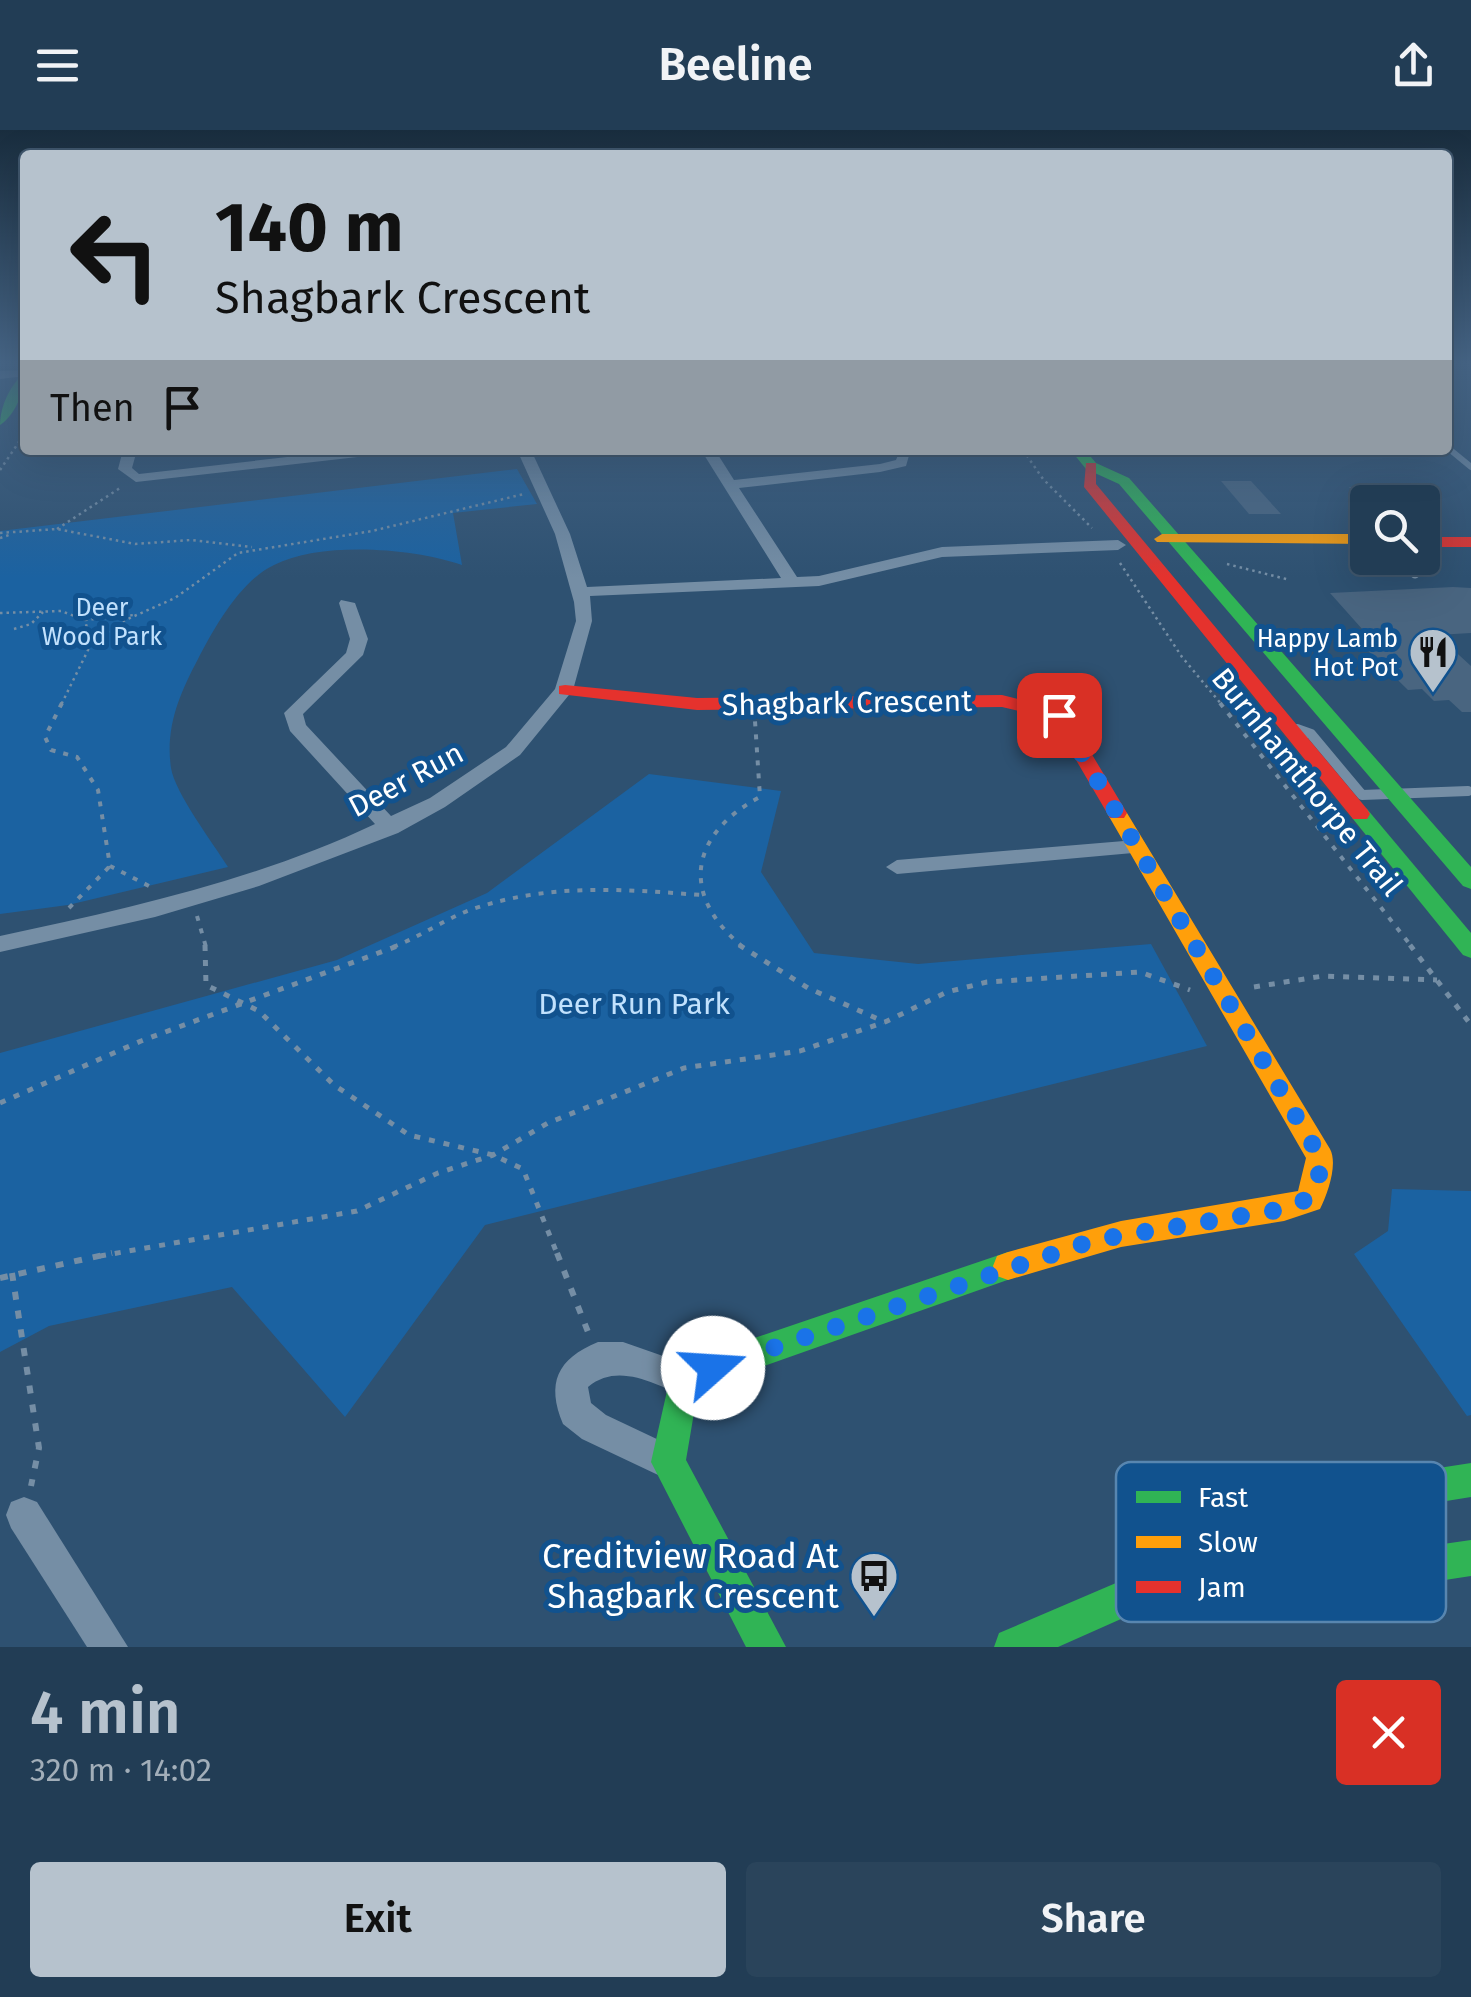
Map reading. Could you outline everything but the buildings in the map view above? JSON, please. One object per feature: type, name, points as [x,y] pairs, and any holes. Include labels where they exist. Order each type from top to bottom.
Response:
[{"type":"street","points":[[129,455],[125,469],[136,478],[340,455]]},
{"type":"street","name":"Deer Run","points":[[0,944],[186,899],[316,858],[390,828],[457,794],[502,760],[540,723],[565,690],[584,622],[580,592],[544,491],[526,455]]},
{"type":"street","points":[[712,455],[792,582]]},
{"type":"street","points":[[733,484],[880,468],[901,463],[904,455]]},
{"type":"street","points":[[1084,458],[1124,481],[1471,881]]},
{"type":"street","points":[[1084,458],[1089,484],[1129,549],[1286,724],[1471,949]]},
{"type":"street","points":[[580,592],[819,581],[957,551],[1350,540]]},
{"type":"street","points":[[1440,542],[1471,542]]},
{"type":"street","points":[[1181,546],[1350,548]]},
{"type":"street","points":[[347,603],[359,639],[354,654],[293,713],[298,727],[390,828]]},
{"type":"street","name":"Shagbark Crescent","points":[[565,690],[697,704],[1002,701],[1046,709],[1067,725],[1320,1157],[1320,1176],[1310,1200],[1284,1209],[1095,1240],[713,1368],[691,1382]]},
{"type":"street","points":[[897,867],[1136,847]]},
{"type":"street","points":[[668,1462],[679,1403],[691,1382],[623,1358],[598,1358],[570,1380],[574,1412],[594,1427],[668,1462],[767,1647]]},
{"type":"street","points":[[1446,1484],[1471,1480]]},
{"type":"street","points":[[24,1514],[109,1647]]},
{"type":"street","points":[[1446,1562],[1471,1558]]},
{"type":"street","points":[[1012,1647],[1116,1602]]},
{"type":"lane","points":[[1286,724],[1311,734],[1362,795],[1397,797],[1468,791]]},
{"type":"path","points":[[0,470],[20,440]]},
{"type":"path","points":[[1026,455],[1096,534]]},
{"type":"path","points":[[57,529],[136,478]]},
{"type":"path","points":[[110,866],[98,790],[77,758],[50,750],[46,736],[91,644],[138,614],[175,598],[238,553],[393,525],[482,501],[544,491]]},
{"type":"path","points":[[384,516],[393,525]]},
{"type":"path","points":[[0,536],[57,529],[135,544],[191,540],[257,548]]},
{"type":"path","name":"Burnhamthorpe Trail","points":[[1129,549],[1182,657],[1471,1026]]},
{"type":"path","points":[[1223,562],[1290,580]]},
{"type":"path","points":[[0,613],[45,610],[85,620],[138,614]]},
{"type":"path","points":[[14,629],[31,624],[45,610]]},
{"type":"path","points":[[85,620],[91,644]]},
{"type":"path","points":[[752,703],[761,754],[760,797],[737,809],[702,848],[702,895],[726,933],[759,960],[836,1002],[885,1022]]},
{"type":"path","points":[[110,866],[186,899],[208,954],[206,985],[259,1012],[334,1084],[409,1135],[493,1155],[523,1169],[598,1358]]},
{"type":"path","points":[[68,908],[110,866]]},
{"type":"path","points":[[0,1103],[240,1004],[406,943],[465,912],[517,895],[590,887],[702,895]]},
{"type":"path","points":[[0,1278],[148,1244],[357,1211],[438,1173],[493,1155],[548,1124],[684,1068],[800,1051],[885,1022],[947,992],[987,982],[1140,972],[1158,982],[1208,994],[1322,976],[1437,980]]},
{"type":"path","points":[[12,1273],[39,1448],[24,1514]]},
{"type":"green space","name":"Deer Wood Park","points":[[517,469],[537,504],[453,513],[462,565],[393,551],[316,552],[262,572],[230,606],[191,672],[170,738],[171,768],[179,791],[228,867],[68,905],[0,914],[0,531]]},
{"type":"green space","name":"Deer Run Park","points":[[649,774],[781,791],[761,872],[814,953],[918,964],[1151,944],[1207,1046],[485,1225],[345,1417],[232,1287],[49,1326],[0,1352],[0,1053],[337,960],[487,893]]},
{"type":"green space","points":[[1392,1189],[1471,1191],[1471,1415],[1467,1416],[1354,1254],[1388,1231]]},
{"type":"traffic: fast","points":[[1082,455],[1091,466],[1124,481],[1471,881]]},
{"type":"traffic: fast","points":[[1360,814],[1471,949]]},
{"type":"traffic: fast","points":[[767,1647],[668,1462],[679,1403],[691,1382],[713,1368],[1008,1266]]},
{"type":"traffic: fast","points":[[1446,1484],[1471,1480]]},
{"type":"traffic: fast","points":[[1446,1562],[1471,1558]]},
{"type":"traffic: fast","points":[[1013,1647],[1116,1602]]},
{"type":"traffic: slow","points":[[1162,539],[1350,539]]},
{"type":"traffic: slow","points":[[1008,1266],[1121,1234],[1284,1208],[1310,1200],[1320,1157],[1117,813]]},
{"type":"traffic: jam","points":[[1091,466],[1089,484],[1360,814]]},
{"type":"traffic: jam","points":[[1440,542],[1471,542]]},
{"type":"traffic: jam","points":[[565,690],[697,704],[1002,701],[1059,715],[1117,813]]},
{"type":"place","name":"Happy Lamb Hot Pot","points":[[1433,694]]},
{"type":"place","name":"Creditview Road At Shagbark Crescent","points":[[874,1618]]},
{"type":"route","points":[[713,1368],[1095,1240],[1198,1220],[1284,1209],[1310,1200],[1316,1191],[1320,1157],[1059,715]]}]
